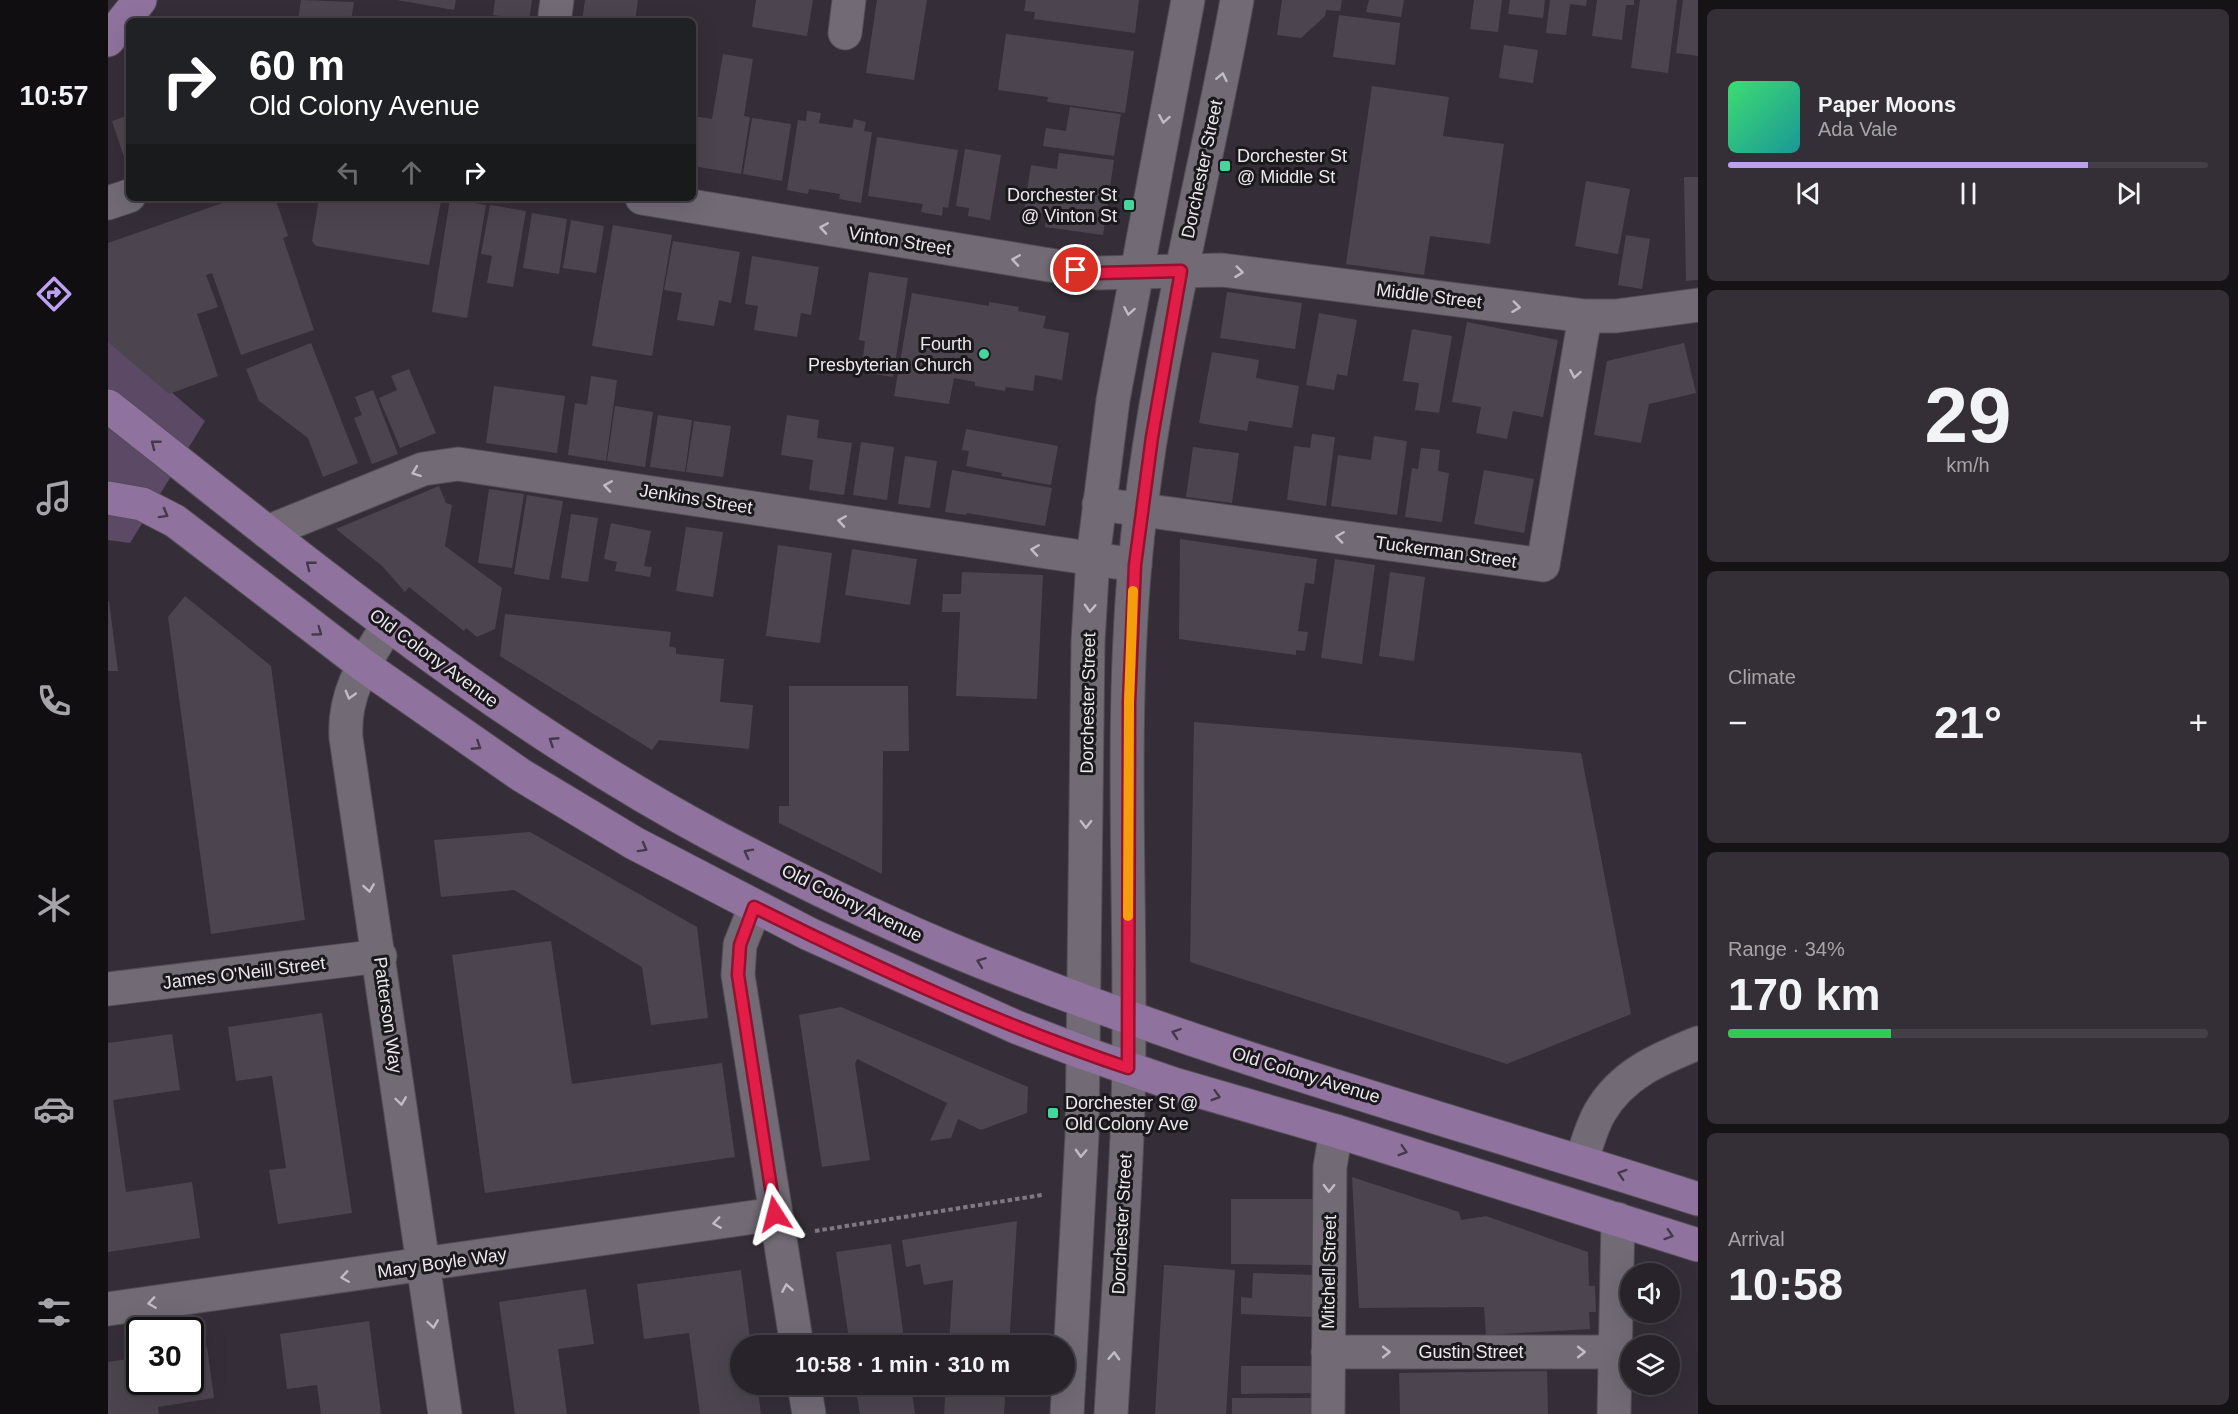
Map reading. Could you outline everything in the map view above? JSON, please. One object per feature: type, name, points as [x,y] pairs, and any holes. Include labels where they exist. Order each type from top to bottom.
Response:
[{"type":"main road","points":[[108,40],[140,0]]},
{"type":"main road","name":"Old Colony Avenue","points":[[108,406],[388,626],[556,743],[716,836],[884,920],[964,955],[1128,1017],[1698,1199]]},
{"type":"main road","points":[[108,498],[142,504],[175,521],[363,665],[521,775],[634,843],[754,907],[866,961],[1005,1023],[1084,1053],[1698,1245]]},
{"type":"street","points":[[845,33],[849,0]]},
{"type":"street","name":"Dorchester Street","points":[[1111,1414],[1128,1106],[1129,681],[1135,565],[1159,272],[1188,0]]},
{"type":"street","name":"Dorchester Street","points":[[1067,1414],[1081,1179],[1088,642],[1099,504],[1113,400],[1159,272],[1237,0]]},
{"type":"street","points":[[108,203],[126,197]]},
{"type":"street","name":"Vinton Street","points":[[660,201],[1098,273],[1159,272]]},
{"type":"street","name":"Middle Street","points":[[1159,272],[1222,270],[1585,316],[1616,316],[1698,305]]},
{"type":"street","name":"Tuckerman Street","points":[[1099,504],[1543,565],[1585,316]]},
{"type":"street","name":"Jenkins Street","points":[[267,532],[423,469],[458,464],[1135,565]]},
{"type":"street","name":"Patterson Way","points":[[388,626],[352,686],[345,723],[445,1414]]},
{"type":"street","points":[[1087,778],[1129,777]]},
{"type":"street","points":[[754,907],[740,945],[738,975],[795,1335]]},
{"type":"street","name":"James O'Neill Street","points":[[108,989],[380,956]]},
{"type":"street","points":[[1581,1161],[1599,1113],[1631,1075],[1657,1059],[1698,1043]]},
{"type":"street","name":"Mitchell Street","points":[[1328,1414],[1330,1167],[1336,1131]]},
{"type":"street","points":[[1614,1414],[1618,1219]]},
{"type":"street","name":"Mary Boyle Way","points":[[108,1309],[424,1266],[777,1225]]},
{"type":"street","name":"Gustin Street","points":[[1328,1352],[1614,1352]]},
{"type":"street","points":[[806,1395],[809,1414]]},
{"type":"path","points":[[777,1225],[1042,1195]]},
{"type":"shaded area","points":[[108,338],[205,421],[130,543],[108,540]]},
{"type":"building","points":[[301,0],[354,2],[351,18],[298,18]]},
{"type":"building","points":[[397,0],[456,0],[454,10]]},
{"type":"building","points":[[495,0],[532,0],[529,18],[493,15]]},
{"type":"building","points":[[585,0],[638,0],[635,18],[582,18]]},
{"type":"building","points":[[756,0],[813,0],[807,36],[752,27]]},
{"type":"building","points":[[877,0],[927,0],[914,80],[866,73]]},
{"type":"building","points":[[1026,0],[1139,0],[1135,33],[1034,19],[1035,12],[1024,11]]},
{"type":"building","points":[[1282,0],[1342,0],[1340,11],[1326,10],[1325,16],[1301,38],[1277,35]]},
{"type":"building","points":[[1369,0],[1404,0],[1401,17],[1366,12]]},
{"type":"building","points":[[1474,0],[1502,0],[1498,32],[1470,29]]},
{"type":"building","points":[[1510,0],[1545,0],[1543,18],[1508,14]]},
{"type":"building","points":[[1550,0],[1587,0],[1586,6],[1570,4],[1566,35],[1546,33]]},
{"type":"building","points":[[1597,0],[1634,0],[1634,5],[1626,5],[1622,40],[1592,36]]},
{"type":"building","points":[[1640,0],[1677,0],[1668,73],[1631,68]]},
{"type":"building","points":[[1683,0],[1698,0],[1698,56],[1676,53]]},
{"type":"building","points":[[1339,15],[1400,23],[1395,65],[1333,57]]},
{"type":"building","points":[[1006,34],[1134,51],[1125,113],[1047,102],[1048,97],[998,90]]},
{"type":"building","points":[[1504,45],[1538,50],[1533,83],[1499,78]]},
{"type":"building","points":[[723,54],[753,59],[744,116],[750,117],[741,174],[696,166],[696,116],[712,119]]},
{"type":"building","points":[[1372,86],[1449,97],[1443,136],[1504,144],[1490,244],[1430,236],[1424,275],[1346,264]]},
{"type":"building","points":[[1070,107],[1121,114],[1114,156],[1043,146],[1046,128],[1066,131]]},
{"type":"building","points":[[807,111],[821,113],[819,123],[852,128],[854,119],[866,122],[864,131],[872,132],[861,203],[839,199],[840,194],[809,189],[808,194],[787,190],[798,120],[806,121]]},
{"type":"building","points":[[126,116],[126,163],[112,121]]},
{"type":"building","points":[[752,118],[791,124],[782,181],[743,174]]},
{"type":"building","points":[[877,137],[958,150],[948,208],[943,207],[942,216],[921,212],[923,204],[868,196]]},
{"type":"building","points":[[965,149],[1001,155],[990,220],[968,216],[969,208],[956,206]]},
{"type":"building","points":[[1059,153],[1114,160],[1103,235],[1045,227],[1047,214],[1024,211],[1031,165],[1057,169]]},
{"type":"building","points":[[1684,177],[1698,177],[1698,280],[1686,281]]},
{"type":"building","points":[[1586,181],[1630,189],[1618,254],[1575,246]]},
{"type":"building","points":[[228,201],[276,201],[288,236],[283,238],[314,330],[241,355],[212,273],[206,275],[218,307],[197,314],[218,376],[169,394],[108,342],[108,243]]},
{"type":"building","points":[[319,201],[441,201],[429,265],[316,246],[312,241]]},
{"type":"building","points":[[450,201],[486,205],[467,318],[432,312]]},
{"type":"building","points":[[490,205],[526,211],[513,287],[487,283],[492,256],[481,254]]},
{"type":"building","points":[[532,213],[567,219],[559,274],[523,268]]},
{"type":"building","points":[[571,220],[604,226],[596,273],[563,268]]},
{"type":"building","points":[[613,225],[672,235],[652,356],[592,346]]},
{"type":"building","points":[[1626,235],[1650,239],[1642,289],[1618,285]]},
{"type":"building","points":[[673,241],[740,252],[731,303],[719,300],[714,326],[677,320],[682,293],[664,290]]},
{"type":"building","points":[[752,256],[819,267],[811,315],[801,313],[797,337],[754,330],[758,306],[745,304]]},
{"type":"building","points":[[869,272],[908,278],[893,377],[861,372],[865,341],[859,340]]},
{"type":"building","points":[[1227,292],[1302,303],[1295,349],[1220,338]]},
{"type":"building","name":"Fourth Presbyterian Church","points":[[912,293],[989,306],[989,302],[1019,307],[1018,311],[1046,316],[1043,328],[1069,333],[1062,380],[1035,375],[1033,391],[1006,387],[1005,391],[975,386],[975,382],[954,378],[949,404],[894,396]]},
{"type":"building","points":[[1319,313],[1357,320],[1347,376],[1337,374],[1334,390],[1306,385]]},
{"type":"building","points":[[1467,322],[1558,340],[1543,417],[1513,411],[1507,439],[1476,433],[1481,407],[1452,402]]},
{"type":"building","points":[[1412,329],[1452,336],[1439,413],[1415,410],[1419,383],[1403,381]]},
{"type":"building","points":[[311,343],[358,463],[323,477],[308,438],[259,401],[246,369]]},
{"type":"building","points":[[1684,343],[1696,393],[1649,404],[1641,443],[1594,435],[1607,361]]},
{"type":"building","points":[[1212,352],[1259,360],[1256,378],[1299,386],[1292,428],[1249,421],[1247,431],[1199,423]]},
{"type":"building","points":[[409,369],[436,433],[400,448],[379,398],[397,390],[391,376]]},
{"type":"building","points":[[591,376],[617,380],[606,461],[568,455],[575,403],[587,405]]},
{"type":"building","points":[[494,386],[565,396],[557,453],[486,443]]},
{"type":"building","points":[[373,390],[398,454],[372,464],[354,418],[362,415],[355,397]]},
{"type":"building","points":[[615,406],[653,412],[645,467],[607,461]]},
{"type":"building","points":[[658,415],[692,420],[685,472],[650,467]]},
{"type":"building","points":[[787,415],[819,420],[817,438],[852,443],[844,495],[809,490],[813,460],[781,455]]},
{"type":"building","points":[[694,421],[731,426],[723,477],[686,472]]},
{"type":"building","points":[[966,429],[1058,446],[1051,485],[1001,476],[1002,473],[966,466],[969,451],[962,450]]},
{"type":"building","points":[[1312,434],[1335,437],[1326,506],[1287,500],[1294,446],[1310,448]]},
{"type":"building","points":[[1374,436],[1407,441],[1397,515],[1331,506],[1338,455],[1371,460]]},
{"type":"building","points":[[861,442],[894,447],[887,500],[853,495]]},
{"type":"building","points":[[1193,447],[1239,453],[1232,503],[1186,497]]},
{"type":"building","points":[[1421,448],[1440,450],[1438,471],[1449,473],[1442,522],[1405,517],[1412,468],[1418,469]]},
{"type":"building","points":[[905,456],[937,461],[930,508],[898,504]]},
{"type":"building","points":[[952,470],[1052,488],[1045,526],[967,513],[966,515],[945,512]]},
{"type":"building","points":[[1484,470],[1534,479],[1524,533],[1474,524]]},
{"type":"building","points":[[439,486],[446,503],[452,505],[445,546],[502,588],[495,629],[477,637],[466,628],[464,631],[409,587],[405,592],[382,566],[336,529]]},
{"type":"building","points":[[489,489],[524,494],[512,568],[478,563]]},
{"type":"building","points":[[527,495],[563,501],[549,580],[514,574]]},
{"type":"building","points":[[571,514],[598,518],[588,582],[561,578]]},
{"type":"building","points":[[611,523],[651,531],[644,566],[652,567],[650,577],[615,571],[617,562],[604,559]]},
{"type":"building","points":[[686,527],[723,532],[713,597],[676,591]]},
{"type":"building","points":[[1180,539],[1317,559],[1314,584],[1305,583],[1298,631],[1308,632],[1305,651],[1296,650],[1296,655],[1179,639]]},
{"type":"building","points":[[778,545],[832,553],[820,643],[766,636]]},
{"type":"building","points":[[852,549],[917,559],[910,605],[845,595]]},
{"type":"building","points":[[1335,559],[1375,565],[1362,664],[1321,658]]},
{"type":"building","points":[[962,572],[1043,575],[1037,699],[956,696],[960,612],[942,612],[943,594],[961,594]]},
{"type":"building","points":[[1390,572],[1425,577],[1414,661],[1379,656]]},
{"type":"building","points":[[185,596],[271,666],[305,920],[211,934],[168,617]]},
{"type":"building","points":[[109,601],[118,671],[108,671]]},
{"type":"building","points":[[505,614],[671,632],[669,646],[676,648],[676,654],[724,659],[720,702],[753,705],[749,749],[659,740],[652,750],[500,656]]},
{"type":"building","points":[[789,686],[908,686],[909,751],[883,751],[882,874],[779,823],[779,806],[789,806]]},
{"type":"building","points":[[1194,722],[1581,753],[1631,1014],[1507,1064],[1190,962]]},
{"type":"building","points":[[530,832],[697,927],[708,1018],[651,1025],[642,967],[514,890],[441,897],[434,840]]},
{"type":"building","points":[[551,941],[572,1084],[722,1063],[735,1157],[485,1193],[452,955]]},
{"type":"building","points":[[841,1007],[1028,1087],[1027,1113],[981,1130],[958,1119],[951,1138],[930,1141],[947,1103],[857,1059],[855,1064],[870,1160],[822,1167],[799,1015]]},
{"type":"building","points":[[322,1013],[352,1213],[278,1224],[269,1170],[286,1168],[272,1076],[236,1081],[228,1027]]},
{"type":"building","points":[[172,1034],[180,1090],[113,1100],[126,1192],[192,1182],[200,1238],[108,1252],[108,1043]]},
{"type":"building","points":[[1352,1177],[1459,1212],[1461,1220],[1486,1216],[1588,1252],[1589,1286],[1595,1286],[1596,1312],[1589,1312],[1590,1329],[1486,1335],[1484,1307],[1359,1308]]},
{"type":"building","points":[[1231,1199],[1313,1199],[1313,1265],[1231,1264]]},
{"type":"building","points":[[1017,1221],[1010,1335],[950,1335],[953,1280],[924,1285],[920,1264],[906,1267],[902,1240]]},
{"type":"building","points":[[891,1244],[903,1335],[848,1335],[836,1252]]},
{"type":"building","points":[[1164,1265],[1235,1270],[1226,1414],[1155,1414]]},
{"type":"building","points":[[741,1270],[750,1335],[730,1335],[730,1395],[758,1395],[761,1414],[700,1414],[689,1333],[644,1339],[637,1284]]},
{"type":"building","points":[[1253,1273],[1314,1275],[1313,1317],[1241,1314],[1241,1297],[1252,1298]]},
{"type":"building","points":[[586,1289],[594,1344],[558,1349],[567,1414],[515,1414],[499,1302]]},
{"type":"building","points":[[369,1321],[381,1414],[321,1414],[317,1385],[287,1389],[280,1334]]},
{"type":"building","points":[[207,1347],[214,1398],[158,1407],[159,1414],[108,1414],[108,1362],[126,1359],[126,1395],[204,1395],[204,1348]]},
{"type":"building","points":[[1241,1366],[1313,1366],[1313,1393],[1241,1394]]},
{"type":"building","points":[[1547,1371],[1548,1414],[1400,1414],[1399,1373]]},
{"type":"building","points":[[857,1395],[912,1395],[915,1414],[860,1414]]},
{"type":"building","points":[[945,1395],[1005,1395],[1004,1414],[944,1414]]},
{"type":"building","points":[[1232,1398],[1315,1398],[1315,1414],[1232,1414]]},
{"type":"slow traffic","points":[[1128,916],[1129,702],[1133,591]]},
{"type":"place","name":"Dorchester St @ Middle St","points":[[1225,166]]},
{"type":"place","name":"Dorchester St @ Vinton St","points":[[1129,205]]},
{"type":"place","name":"Fourth Presbyterian Church","points":[[984,354]]},
{"type":"place","name":"Dorchester St @ Old Colony Ave","points":[[1053,1113]]},
{"type":"route","points":[[775,1214],[738,975],[740,945],[754,907],[866,961],[1016,1027],[1128,1068],[1131,620],[1141,510],[1181,271],[1098,273],[1076,270]]}]
